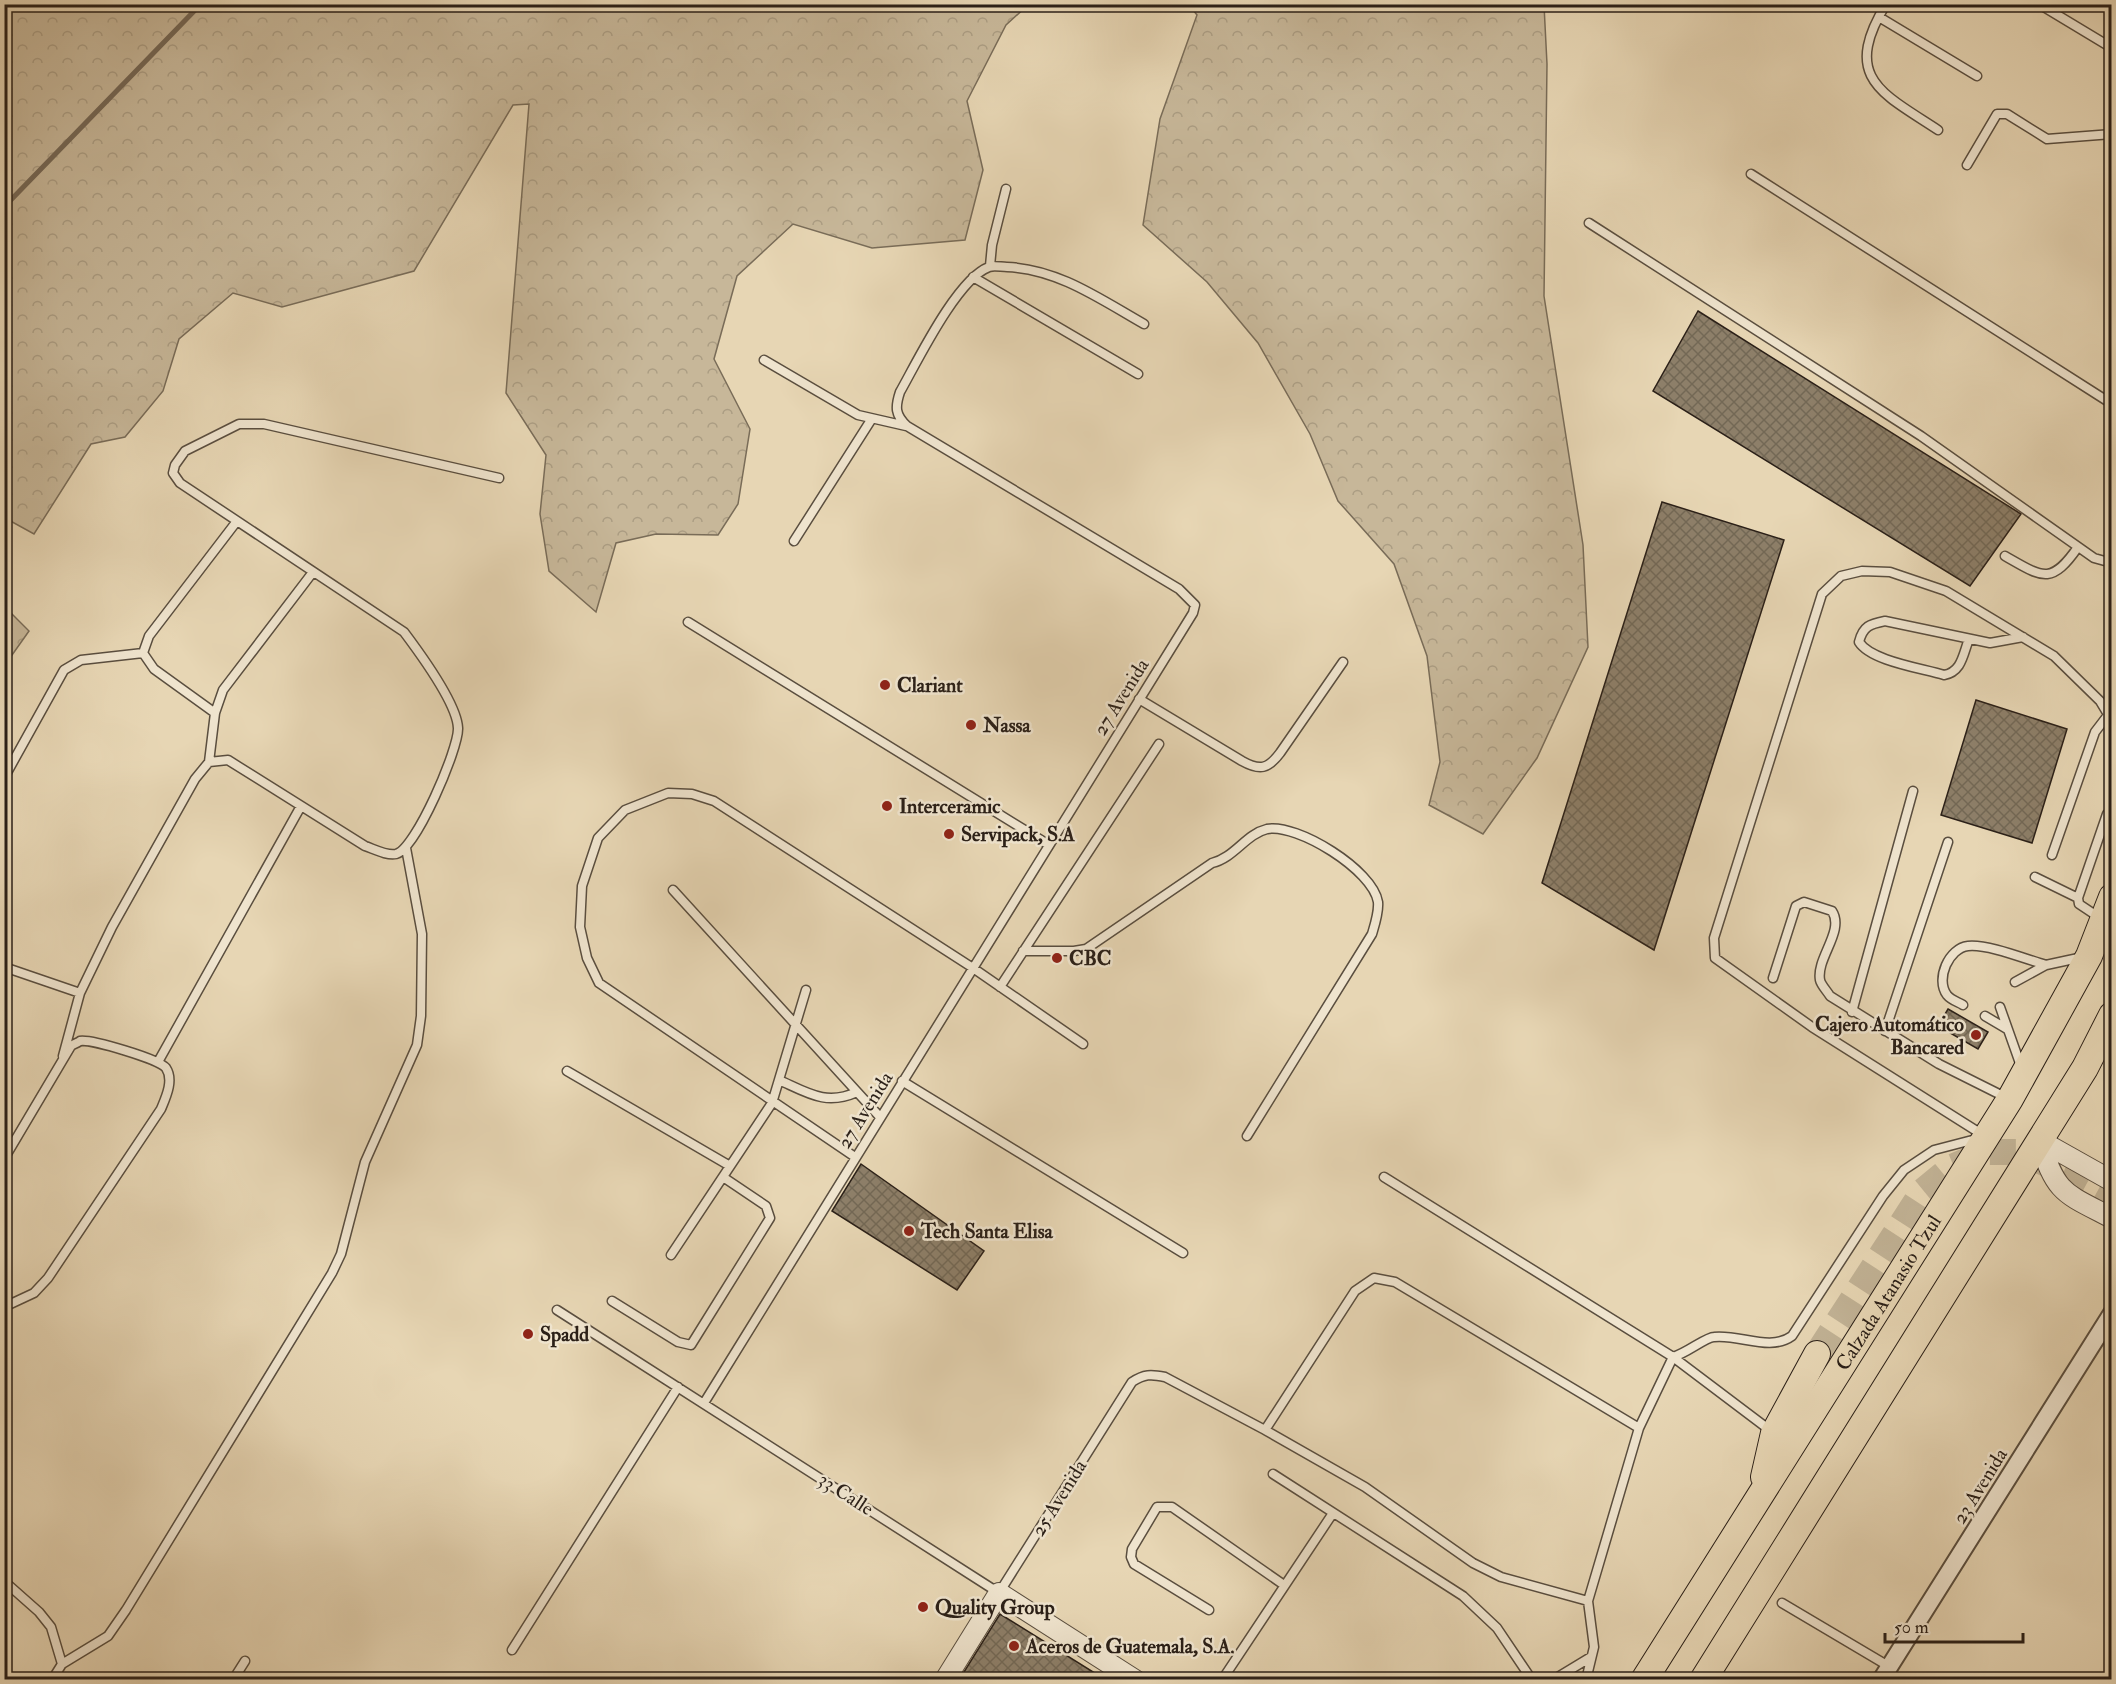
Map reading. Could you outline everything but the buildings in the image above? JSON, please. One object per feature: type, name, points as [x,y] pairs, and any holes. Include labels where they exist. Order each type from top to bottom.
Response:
[{"type":"main road","name":"Calzada Atanasio Tzul","points":[[1644,1680],[2010,1099],[2089,956],[2107,908]]},
{"type":"main road","points":[[1703,1680],[2085,1068],[2112,1015]]},
{"type":"main road","points":[[1760,1495],[1774,1433],[1817,1354]]},
{"type":"main road","points":[[1625,1680],[1655,1633],[1687,1611]]},
{"type":"street","points":[[2038,1140],[2112,1181]]},
{"type":"street","points":[[2038,1140],[2057,1184],[2068,1195],[2112,1218]]},
{"type":"street","name":"23 Avenida","points":[[1886,1673],[2112,1313]]},
{"type":"street","name":"25 Avenida","points":[[945,1680],[999,1593]]},
{"type":"street","name":"33 Calle","points":[[999,1593],[1135,1680]]},
{"type":"lane","points":[[1887,4],[1879,17],[1868,49],[1867,65],[1874,84],[1884,94],[1938,130]]},
{"type":"lane","points":[[2039,4],[2112,48]]},
{"type":"lane","points":[[1879,17],[1977,76]]},
{"type":"lane","points":[[1966,165],[1997,114],[2007,114],[2047,139],[2112,134]]},
{"type":"lane","points":[[1750,174],[2112,404]]},
{"type":"lane","points":[[990,266],[992,245],[1006,189]]},
{"type":"lane","points":[[1589,223],[1922,436],[2094,558],[2112,563]]},
{"type":"lane","points":[[907,426],[897,417],[896,404],[900,392],[936,328],[974,277],[990,266],[1018,267],[1054,274],[1144,324]]},
{"type":"lane","points":[[974,277],[1138,374]]},
{"type":"lane","points":[[764,360],[858,415],[871,420],[907,426]]},
{"type":"lane","points":[[794,542],[871,420]]},
{"type":"lane","points":[[208,762],[228,760],[365,846],[397,854],[406,848],[455,750],[458,726],[430,665],[404,632],[180,483],[172,473],[185,451],[239,424],[264,424],[499,478]]},
{"type":"lane","name":"27 Avenida","points":[[704,1403],[1193,613],[1192,600],[1179,589],[907,426]]},
{"type":"lane","points":[[143,653],[149,636],[237,521]]},
{"type":"lane","points":[[2005,556],[2041,576],[2050,576],[2067,563],[2078,547]]},
{"type":"lane","points":[[1986,1137],[1812,1027],[1715,958],[1714,938],[1822,594],[1842,576],[1862,571],[1890,572],[1946,591],[2054,656],[2100,701],[2110,718],[2095,732],[2052,855]]},
{"type":"lane","points":[[63,1056],[80,993],[112,927],[195,779],[208,762],[215,713],[223,690],[313,572]]},
{"type":"lane","points":[[1969,639],[1959,668],[1953,673],[1944,675],[1881,657],[1864,650],[1859,642],[1861,632],[1869,624],[1885,621],[1911,624],[1990,643],[2023,637]]},
{"type":"lane","points":[[688,622],[1049,845]]},
{"type":"lane","points":[[143,653],[154,669],[215,713]]},
{"type":"lane","points":[[4,778],[64,670],[81,660],[143,653]]},
{"type":"lane","points":[[1139,699],[1242,761],[1260,769],[1270,766],[1343,662]]},
{"type":"lane","points":[[1000,987],[1159,744]]},
{"type":"lane","points":[[1852,1012],[1913,791]]},
{"type":"lane","points":[[855,1157],[772,1103],[599,983],[587,958],[580,927],[582,886],[598,838],[625,810],[668,793],[692,794],[714,801],[973,968],[1083,1044]]},
{"type":"lane","points":[[158,1062],[301,806]]},
{"type":"lane","points":[[2107,908],[2084,909],[2079,904],[2078,898],[2108,814],[2112,811]]},
{"type":"lane","points":[[1023,951],[1086,949],[1212,863],[1224,860],[1265,829],[1291,830],[1341,857],[1368,881],[1378,901],[1372,934],[1247,1136]]},
{"type":"lane","points":[[1885,1031],[1948,842]]},
{"type":"lane","points":[[52,1680],[62,1664],[108,1636],[126,1610],[332,1273],[340,1254],[365,1162],[417,1045],[421,1016],[422,934],[406,848]]},
{"type":"lane","points":[[2034,877],[2078,898]]},
{"type":"lane","points":[[673,890],[880,1117]]},
{"type":"lane","points":[[1773,978],[1796,906],[1804,902],[1832,911],[1836,924],[1821,963],[1820,981],[1830,996],[1852,1012],[1939,1064],[2010,1099]]},
{"type":"lane","points":[[1963,1005],[1947,995],[1942,978],[1951,959],[1963,947],[1980,947],[2046,965]]},
{"type":"lane","points":[[2015,982],[2046,965],[2089,956]]},
{"type":"lane","points":[[4,967],[80,993]]},
{"type":"lane","points":[[671,1255],[772,1103],[806,990]]},
{"type":"lane","points":[[2000,1008],[2024,1074]]},
{"type":"lane","points":[[1985,1016],[2007,1029]]},
{"type":"lane","points":[[4,1159],[63,1056],[71,1046],[79,1041],[158,1062],[166,1068],[169,1079],[168,1093],[161,1109],[48,1278],[34,1293],[4,1307]]},
{"type":"lane","points":[[567,1071],[730,1166]]},
{"type":"lane","points":[[779,1080],[828,1100],[841,1100],[857,1092]]},
{"type":"lane","points":[[902,1081],[1184,1252]]},
{"type":"lane","points":[[1586,1680],[1594,1647],[1588,1602],[1639,1428],[1673,1357],[1688,1353],[1712,1336],[1783,1343],[1792,1336],[1883,1196],[1904,1170],[1934,1150],[1986,1137]]},
{"type":"lane","points":[[612,1301],[678,1342],[688,1345],[694,1341],[770,1218],[766,1206],[723,1177]]},
{"type":"lane","points":[[1384,1177],[1673,1357],[1774,1433]]},
{"type":"lane","points":[[1265,1430],[1355,1291],[1374,1278],[1395,1282],[1639,1428]]},
{"type":"lane","name":"33 Calle","points":[[557,1310],[999,1593]]},
{"type":"lane","name":"25 Avenida","points":[[999,1593],[1132,1382],[1150,1374],[1165,1377],[1202,1395],[1365,1487],[1473,1563],[1491,1572],[1588,1602]]},
{"type":"lane","points":[[512,1650],[678,1388]]},
{"type":"lane","points":[[1273,1474],[1463,1596],[1497,1628],[1532,1680]]},
{"type":"lane","points":[[1209,1611],[1134,1564],[1131,1557],[1132,1549],[1157,1507],[1172,1508],[1284,1585]]},
{"type":"lane","points":[[1222,1680],[1333,1513]]},
{"type":"lane","points":[[4,1581],[39,1612],[51,1627],[62,1664]]},
{"type":"lane","points":[[1782,1603],[1886,1673]]},
{"type":"lane","points":[[1553,1680],[1591,1657]]},
{"type":"lane","points":[[233,1680],[245,1660]]},
{"type":"green space","points":[[16,5],[1028,5],[1006,25],[967,101],[983,170],[965,240],[872,248],[793,224],[737,276],[714,359],[750,429],[738,504],[718,535],[656,534],[616,543],[596,612],[549,571],[540,514],[546,455],[506,393],[529,104],[513,105],[414,271],[282,307],[233,293],[179,339],[163,391],[125,437],[91,444],[34,534],[5,518],[4,16]]},
{"type":"green space","points":[[1189,5],[1544,5],[1547,64],[1544,296],[1583,545],[1588,647],[1537,758],[1483,834],[1429,805],[1440,762],[1427,656],[1394,564],[1338,501],[1310,434],[1258,343],[1207,282],[1143,225],[1160,119],[1197,15]]},
{"type":"green space","points":[[5,607],[29,631],[4,665]]},
{"type":"waterway","points":[[4,207],[201,4]]},
{"type":"tunnel","points":[[1817,1354],[1923,1191],[1952,1167],[1987,1152],[2019,1152],[2070,1174],[2112,1197]]},
{"type":"place","name":"Clariant","points":[[885,685]]},
{"type":"place","name":"Nassa","points":[[971,725]]},
{"type":"place","name":"Interceramic","points":[[887,806]]},
{"type":"place","name":"Servipack, S.A","points":[[949,834]]},
{"type":"place","name":"CBC","points":[[1057,958]]},
{"type":"place","name":"Cajero Automático Bancared","points":[[1976,1035]]},
{"type":"place","name":"Tech Santa Elisa","points":[[909,1231]]},
{"type":"place","name":"Spadd","points":[[528,1334]]},
{"type":"place","name":"Quality Group","points":[[923,1607]]},
{"type":"place","name":"Aceros de Guatemala, S.A.","points":[[1014,1646]]}]
